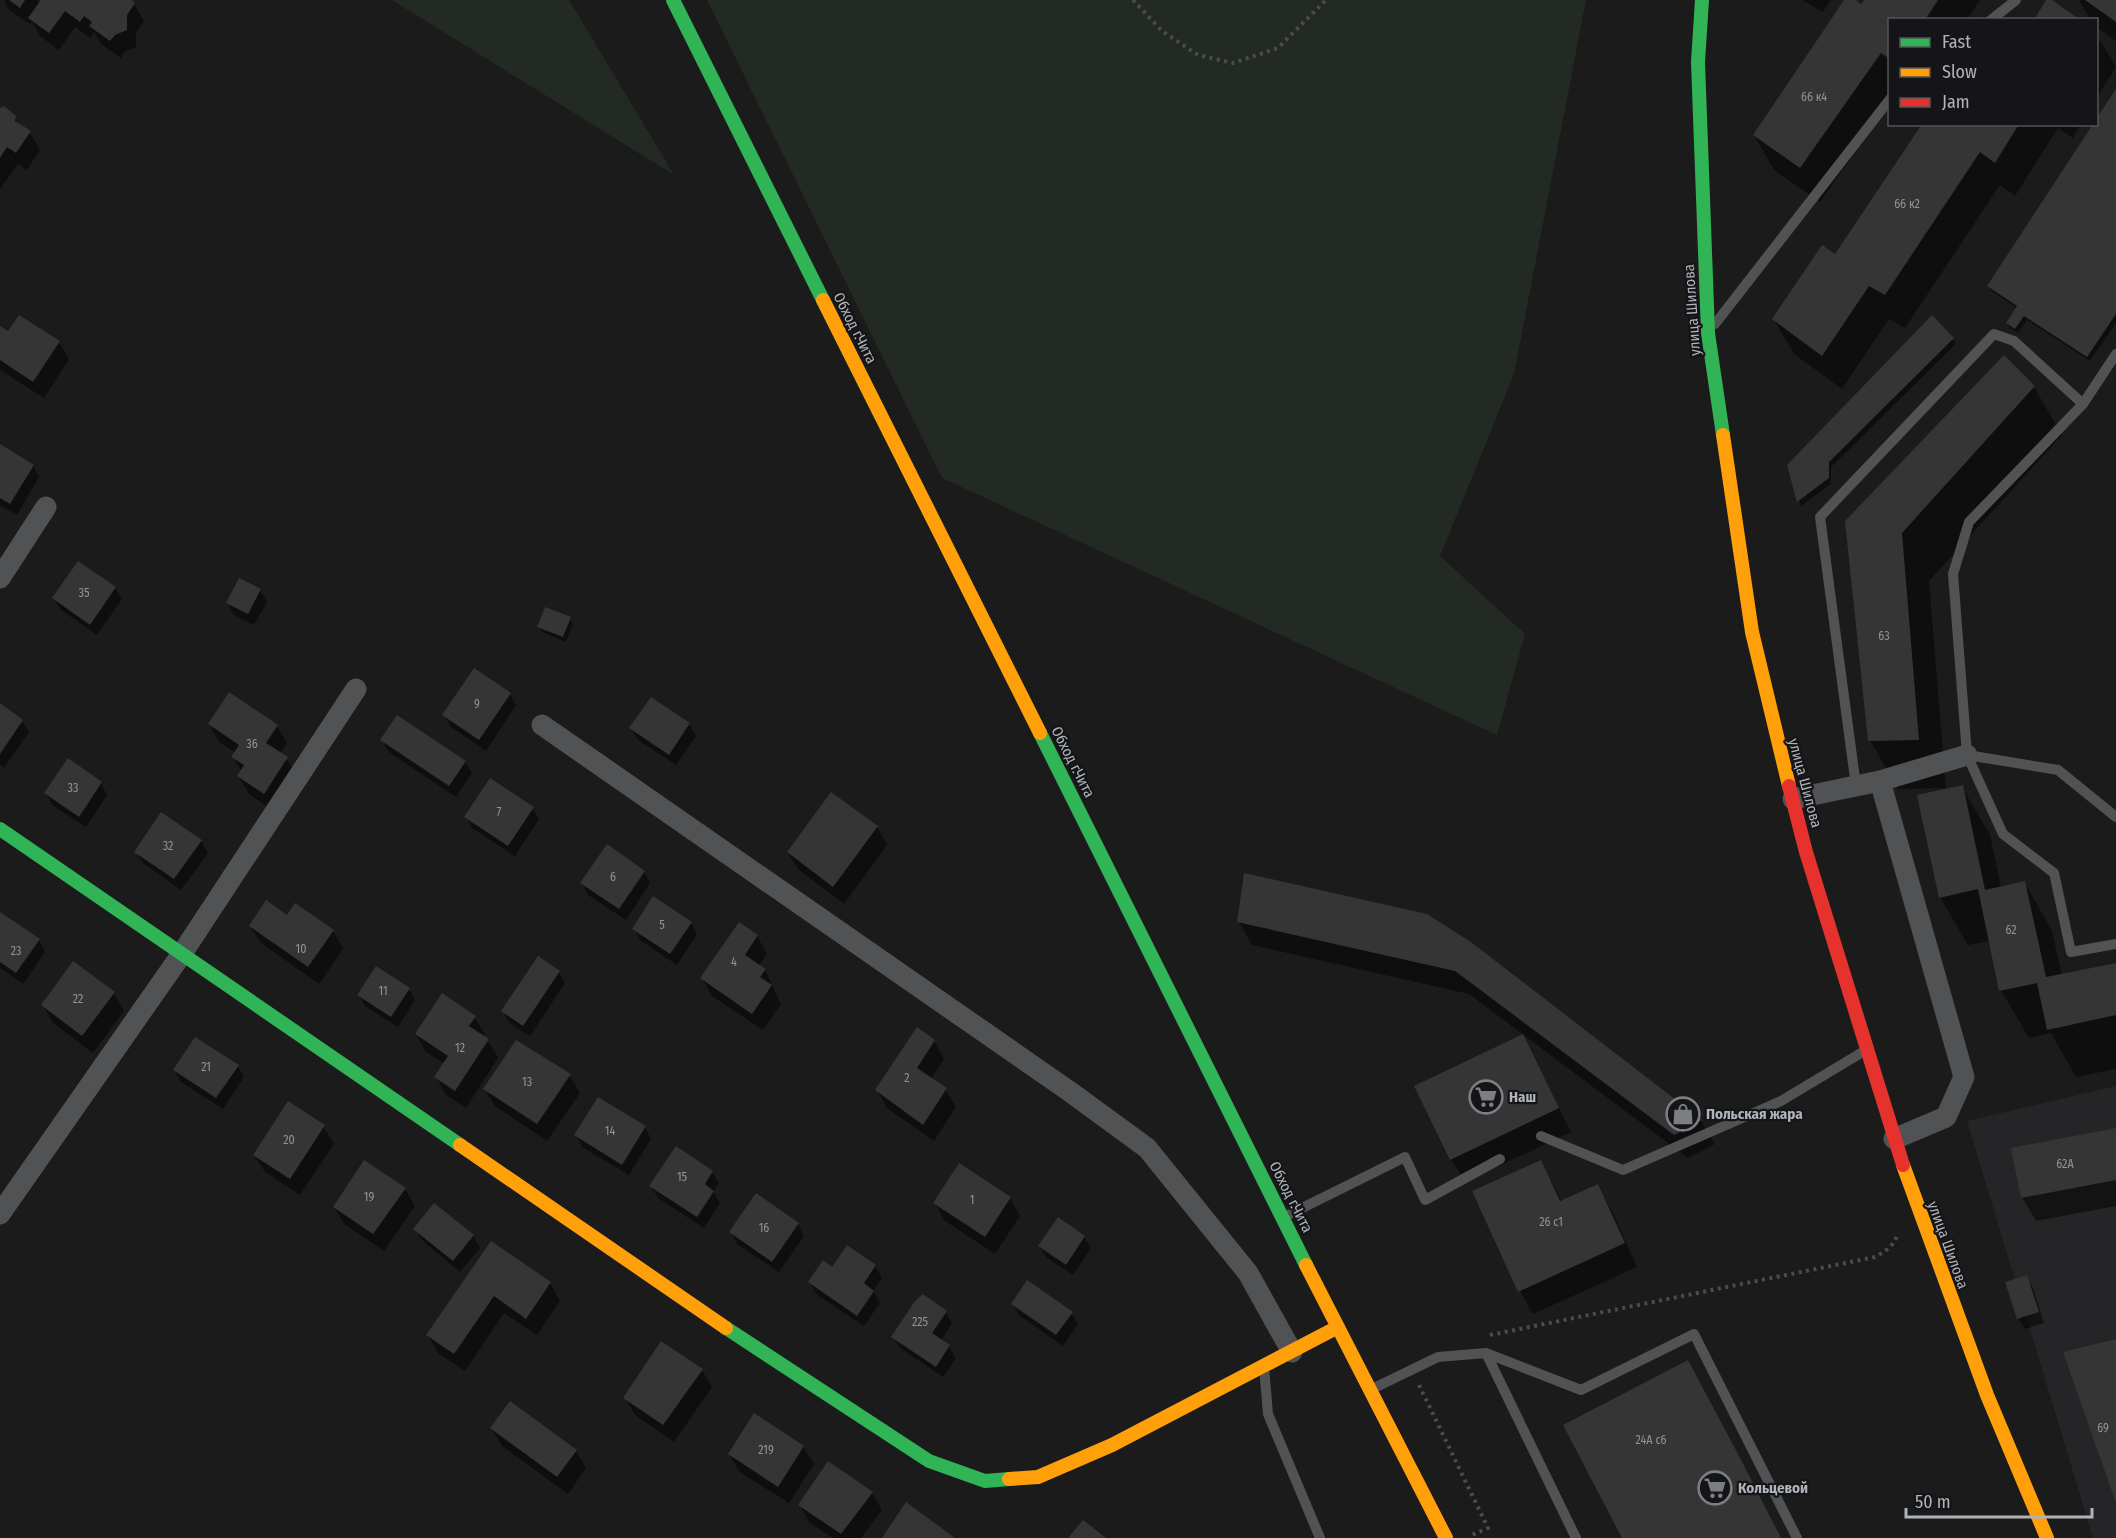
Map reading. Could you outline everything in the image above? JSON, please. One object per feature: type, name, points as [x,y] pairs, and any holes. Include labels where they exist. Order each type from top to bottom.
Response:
[{"type":"main road","name":"Обход г.Чита","points":[[673,0],[1369,1391],[1446,1538]]},
{"type":"main road","name":"улица Шилова","points":[[1702,0],[1698,62],[1708,333],[1752,632],[1806,852],[1910,1188],[1987,1395],[2047,1538]]},
{"type":"main road","points":[[0,829],[744,1341],[929,1461],[985,1481],[1038,1477],[1112,1445],[1338,1327]]},
{"type":"street","points":[[0,578],[46,507]]},
{"type":"street","points":[[0,1214],[181,955],[356,688]]},
{"type":"street","points":[[542,725],[1069,1091],[1147,1148],[1248,1273],[1292,1352]]},
{"type":"street","points":[[1793,799],[1880,781],[1967,755]]},
{"type":"street","points":[[1880,781],[1964,1077],[1946,1117],[1894,1138]]},
{"type":"lane","points":[[1994,18],[2016,0]]},
{"type":"lane","points":[[1708,333],[1888,102]]},
{"type":"lane","points":[[1856,786],[1820,517],[1994,334],[2014,341],[2083,404]]},
{"type":"lane","points":[[2116,354],[2083,404],[1969,522],[1953,574],[1967,755],[2003,834],[2054,873],[2070,952],[2116,944]]},
{"type":"lane","points":[[1967,755],[2058,770],[2116,817]]},
{"type":"lane","points":[[1541,1136],[1623,1170],[1781,1101],[1867,1050]]},
{"type":"lane","points":[[1283,1218],[1405,1157],[1425,1200],[1500,1159]]},
{"type":"lane","points":[[1369,1391],[1437,1357],[1486,1353],[1581,1390],[1694,1334],[1797,1538]]},
{"type":"lane","points":[[1486,1353],[1576,1538]]},
{"type":"lane","points":[[1264,1367],[1268,1414],[1320,1538]]},
{"type":"path","points":[[1133,0],[1162,31],[1198,55],[1233,63],[1278,48],[1326,0]]},
{"type":"path","points":[[1479,1337],[1875,1257],[1887,1250],[1899,1232]]},
{"type":"path","points":[[1411,1370],[1488,1528],[1466,1538]]},
{"type":"shaded area","points":[[392,0],[569,0],[674,175]]},
{"type":"shaded area","points":[[707,0],[1586,0],[1514,374],[1440,556],[1525,634],[1497,735],[942,478]]},
{"type":"shaded area","points":[[2116,1086],[2116,1538],[2093,1538],[1967,1121]]},
{"type":"building","points":[[9,0],[25,0],[20,8]]},
{"type":"building","points":[[41,0],[132,0],[135,3],[127,15],[127,30],[115,35],[110,41],[89,26],[92,22],[84,16],[80,22],[65,11],[49,33],[28,18]]},
{"type":"building","points":[[1844,0],[1856,0],[1861,4],[1864,0],[1938,0],[1926,18],[1888,18],[1888,58],[1881,53],[1800,168],[1753,135]]},
{"type":"building","points":[[2046,0],[2052,0],[2077,18],[2035,18]]},
{"type":"building","points":[[2085,0],[2116,0],[2116,22]]},
{"type":"building","points":[[2116,89],[2116,314],[2087,357],[2024,316],[2015,329],[2006,323],[2017,306],[1987,286],[2092,126],[2098,126],[2098,116]]},
{"type":"building","points":[[4,106],[16,116],[15,121],[31,131],[16,153],[7,147],[0,158],[0,108]]},
{"type":"building","points":[[1921,126],[2018,126],[1995,163],[1980,152],[1885,295],[1869,286],[1822,356],[1772,319],[1822,245],[1835,254]]},
{"type":"building","points":[[19,315],[60,341],[33,382],[0,360],[0,326],[8,331]]},
{"type":"building","points":[[1932,315],[1954,338],[1829,462],[1829,478],[1797,502],[1787,465]]},
{"type":"building","points":[[2004,355],[2035,386],[1902,533],[1919,740],[1868,741],[1845,521]]},
{"type":"building","points":[[0,444],[34,465],[10,504],[0,498]]},
{"type":"building","points":[[78,561],[116,587],[90,625],[52,598]]},
{"type":"building","points":[[239,578],[261,589],[248,614],[226,603]]},
{"type":"building","points":[[545,607],[571,617],[563,637],[537,627]]},
{"type":"building","points":[[474,668],[511,693],[479,740],[442,715]]},
{"type":"building","points":[[229,692],[278,725],[266,743],[288,757],[264,794],[237,776],[244,765],[231,757],[239,745],[208,724]]},
{"type":"building","points":[[651,697],[690,723],[669,755],[629,728]]},
{"type":"building","points":[[0,703],[23,720],[0,754]]},
{"type":"building","points":[[397,715],[466,761],[449,786],[380,740]]},
{"type":"building","points":[[68,758],[102,782],[79,817],[44,793]]},
{"type":"building","points":[[490,778],[534,807],[508,846],[464,817]]},
{"type":"building","points":[[1963,785],[1985,890],[2025,881],[2046,977],[2116,963],[2116,1015],[2047,1030],[2037,983],[1999,991],[1978,889],[1939,898],[1917,795]]},
{"type":"building","points":[[831,792],[878,826],[833,887],[787,852]]},
{"type":"building","points":[[161,812],[202,840],[174,879],[134,852]]},
{"type":"building","points":[[607,844],[645,871],[619,909],[580,883]]},
{"type":"building","points":[[1244,873],[1427,914],[1471,942],[1702,1120],[1674,1135],[1455,971],[1237,922]]},
{"type":"building","points":[[653,896],[692,922],[670,954],[632,929]]},
{"type":"building","points":[[266,900],[287,915],[295,903],[334,930],[308,967],[249,926]]},
{"type":"building","points":[[0,912],[40,939],[16,973],[0,962]]},
{"type":"building","points":[[739,922],[758,935],[745,955],[766,969],[760,977],[772,985],[752,1014],[700,978]]},
{"type":"building","points":[[538,956],[560,971],[523,1026],[501,1011]]},
{"type":"building","points":[[73,961],[115,992],[82,1036],[41,1005]]},
{"type":"building","points":[[376,966],[410,988],[391,1017],[357,995]]},
{"type":"building","points":[[442,993],[476,1016],[469,1026],[489,1039],[455,1091],[434,1077],[448,1056],[415,1034]]},
{"type":"building","points":[[917,1027],[935,1040],[917,1068],[947,1088],[923,1125],[875,1090]]},
{"type":"building","name":"Наш","points":[[1523,1034],[1559,1108],[1450,1160],[1414,1086]]},
{"type":"building","points":[[195,1037],[239,1065],[216,1098],[173,1070]]},
{"type":"building","points":[[516,1040],[571,1074],[537,1124],[483,1089]]},
{"type":"building","points":[[598,1097],[646,1126],[622,1165],[574,1135]]},
{"type":"building","points":[[288,1101],[325,1125],[290,1179],[253,1155]]},
{"type":"building","points":[[2116,1128],[2116,1180],[2021,1198],[2011,1148]]},
{"type":"building","points":[[676,1146],[713,1171],[705,1184],[714,1191],[697,1217],[649,1186]]},
{"type":"building","points":[[364,1160],[406,1188],[373,1234],[333,1207]]},
{"type":"building","points":[[1541,1160],[1560,1201],[1598,1184],[1625,1243],[1518,1292],[1472,1191]]},
{"type":"building","points":[[959,1163],[1011,1197],[985,1237],[933,1203]]},
{"type":"building","points":[[756,1193],[799,1223],[772,1262],[729,1232]]},
{"type":"building","points":[[434,1203],[474,1235],[453,1261],[413,1229]]},
{"type":"building","points":[[1058,1217],[1085,1236],[1066,1265],[1038,1246]]},
{"type":"building","points":[[491,1241],[551,1282],[526,1319],[494,1296],[454,1354],[426,1335]]},
{"type":"building","points":[[847,1245],[876,1265],[864,1283],[874,1291],[857,1316],[808,1282],[823,1260],[832,1267]]},
{"type":"building","points":[[2027,1275],[2039,1312],[2017,1319],[2005,1282]]},
{"type":"building","points":[[1027,1280],[1073,1312],[1056,1335],[1011,1304]]},
{"type":"building","points":[[923,1294],[947,1311],[932,1333],[950,1345],[936,1367],[891,1337],[915,1301]]},
{"type":"building","points":[[2116,1339],[2116,1503],[2063,1352]]},
{"type":"building","points":[[661,1341],[703,1369],[663,1425],[623,1398]]},
{"type":"building","points":[[1688,1360],[1781,1538],[1622,1538],[1563,1425]]},
{"type":"building","points":[[510,1401],[577,1450],[557,1477],[490,1428]]},
{"type":"building","points":[[754,1413],[804,1446],[778,1487],[728,1454]]},
{"type":"building","points":[[828,1461],[873,1492],[841,1534],[798,1505]]},
{"type":"building","points":[[906,1502],[955,1538],[882,1538]]},
{"type":"building","points":[[1083,1520],[1106,1538],[1068,1538]]},
{"type":"traffic: fast","points":[[673,0],[823,300]]},
{"type":"traffic: fast","points":[[1702,0],[1698,62],[1708,333],[1723,435]]},
{"type":"traffic: fast","points":[[1040,733],[1306,1265]]},
{"type":"traffic: fast","points":[[0,829],[460,1145]]},
{"type":"traffic: fast","points":[[726,1328],[929,1461],[985,1481],[1009,1479]]},
{"type":"traffic: slow","points":[[823,300],[1040,733]]},
{"type":"traffic: slow","points":[[1723,435],[1752,632],[1789,786]]},
{"type":"traffic: slow","points":[[460,1145],[726,1328]]},
{"type":"traffic: slow","points":[[1903,1165],[1987,1395],[2047,1538]]},
{"type":"traffic: slow","points":[[1306,1265],[1446,1538]]},
{"type":"traffic: slow","points":[[1009,1479],[1038,1477],[1112,1445],[1338,1327]]},
{"type":"traffic: jam","points":[[1789,786],[1806,852],[1903,1165]]},
{"type":"place","name":"Наш","points":[[1486,1097]]},
{"type":"place","name":"Польская жара","points":[[1683,1114]]},
{"type":"place","name":"Кольцевой","points":[[1715,1488]]}]
